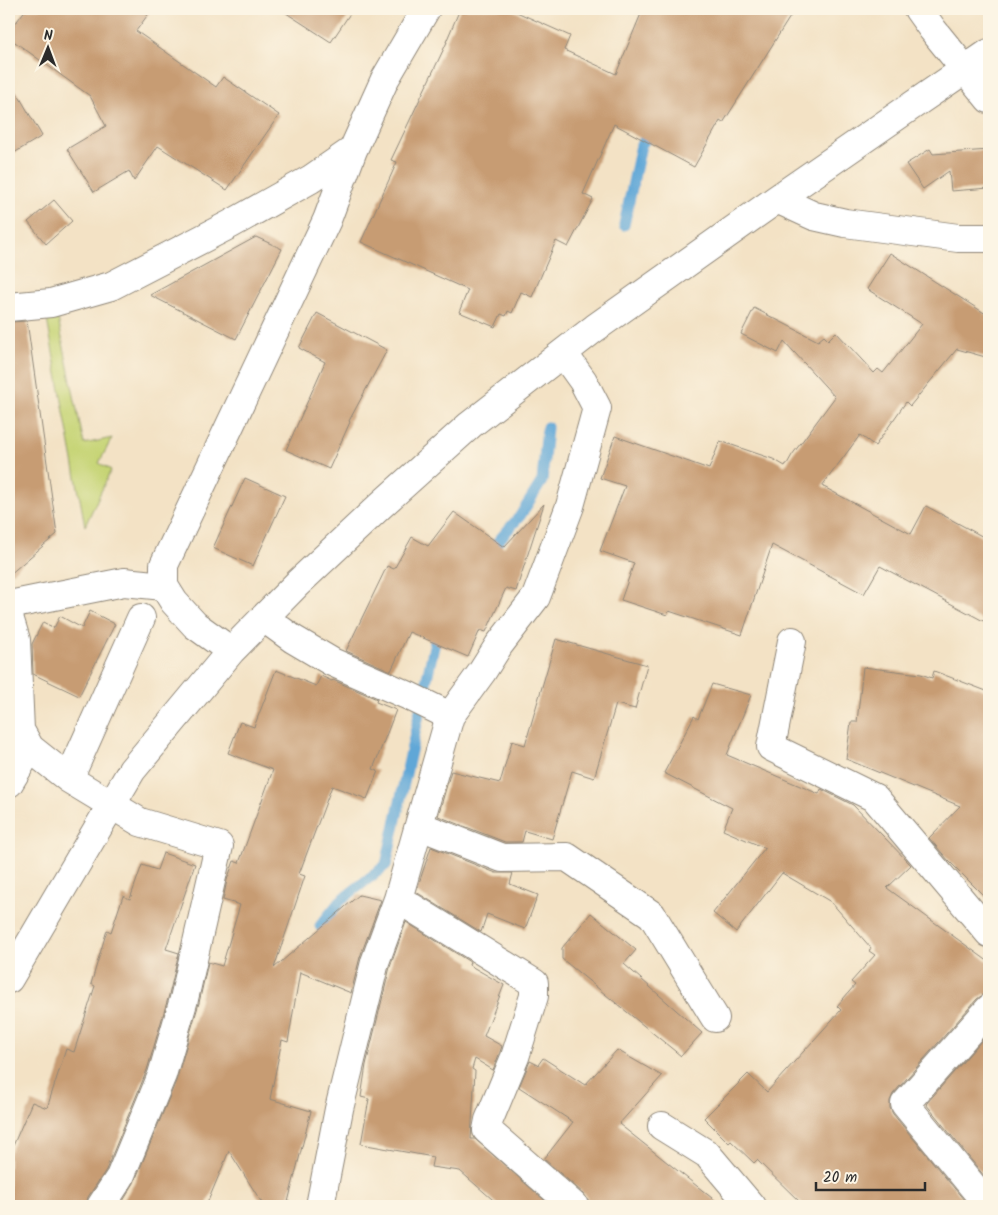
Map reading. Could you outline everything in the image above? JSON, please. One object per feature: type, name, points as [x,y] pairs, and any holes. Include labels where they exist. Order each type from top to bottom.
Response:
[{"type":"street","points":[[232,651],[195,625],[174,602],[164,586],[164,565],[327,220],[353,150],[385,79],[426,9]]},
{"type":"street","points":[[928,12],[965,69],[989,99]]},
{"type":"street","points":[[9,979],[132,770],[232,651],[298,583],[470,425],[595,328],[989,53]]},
{"type":"street","points":[[9,307],[51,303],[110,286],[231,224],[311,179],[353,150]]},
{"type":"street","points":[[777,200],[814,216],[845,223],[958,238],[989,238]]},
{"type":"street","points":[[320,1206],[339,1109],[375,962],[398,899],[420,826],[443,712],[482,672],[499,645],[536,596],[570,506],[597,408],[583,380],[564,353]]},
{"type":"street","points":[[9,605],[124,582],[164,586]]},
{"type":"street","points":[[9,617],[16,640],[20,730],[30,748],[69,779],[140,822],[219,846],[184,999],[162,1075],[120,1177],[102,1206]]},
{"type":"street","points":[[69,779],[141,618]]},
{"type":"street","points":[[264,618],[293,639],[332,662],[443,712]]},
{"type":"street","points":[[792,641],[771,747],[875,798],[989,933]]},
{"type":"street","points":[[9,782],[30,748]]},
{"type":"street","points":[[420,826],[502,858],[568,857],[652,915],[715,1018]]},
{"type":"street","points":[[398,899],[534,983],[534,996],[518,1048],[489,1120],[487,1130],[574,1206]]},
{"type":"street","points":[[989,1009],[905,1104],[989,1206]]},
{"type":"street","points":[[662,1126],[707,1154],[751,1206]]},
{"type":"green space","points":[[46,314],[57,314],[84,444],[112,438],[99,463],[111,470],[85,526]]},
{"type":"building","points":[[26,9],[152,9],[136,31],[216,87],[223,77],[279,115],[227,190],[158,146],[134,181],[129,171],[94,192],[67,149],[106,126],[90,96],[12,40],[12,28]]},
{"type":"building","points":[[280,9],[353,9],[331,42]]},
{"type":"building","points":[[460,9],[510,9],[570,36],[564,50],[616,74],[643,9],[795,9],[723,123],[720,121],[694,167],[614,124],[583,194],[593,199],[568,247],[556,241],[532,297],[521,292],[512,313],[508,311],[506,316],[501,314],[495,327],[459,312],[468,290],[361,242],[397,162],[391,160],[447,42]]},
{"type":"building","points":[[9,79],[42,136],[9,156]]},
{"type":"building","points":[[930,149],[933,154],[989,150],[989,188],[951,191],[949,171],[923,189],[906,164]]},
{"type":"building","points":[[54,200],[72,221],[46,244],[28,222]]},
{"type":"building","points":[[256,237],[282,249],[236,339],[150,295]]},
{"type":"building","points":[[890,253],[989,316],[989,358],[957,349],[910,406],[906,402],[875,446],[860,435],[822,486],[911,534],[926,506],[989,540],[989,624],[880,566],[864,594],[772,545],[742,635],[669,611],[667,615],[621,600],[634,563],[600,551],[625,486],[600,478],[615,436],[709,469],[720,441],[773,459],[785,466],[835,397],[784,341],[778,353],[741,334],[754,308],[818,341],[824,336],[828,340],[836,332],[874,373],[878,369],[883,373],[922,324],[867,289]]},
{"type":"building","points":[[317,313],[387,350],[349,421],[329,469],[286,450],[325,362],[299,348]]},
{"type":"building","points":[[27,321],[57,534],[9,575],[9,322]]},
{"type":"building","points":[[245,478],[285,496],[253,566],[213,548]]},
{"type":"building","points":[[544,504],[516,591],[506,588],[486,632],[480,630],[468,657],[409,632],[391,671],[346,651],[387,566],[394,569],[412,537],[428,546],[454,512],[504,547]]},
{"type":"building","points":[[90,611],[115,624],[79,696],[33,674],[32,644],[43,622],[54,628],[60,616],[82,628]]},
{"type":"building","points":[[556,639],[647,665],[635,709],[616,704],[594,778],[572,771],[552,839],[525,831],[522,842],[505,842],[438,816],[451,771],[500,783],[512,741],[525,745]]},
{"type":"building","points":[[863,667],[921,674],[932,678],[934,671],[989,692],[989,901],[929,838],[960,806],[846,759],[851,722],[857,722]]},
{"type":"building","points":[[276,670],[316,686],[321,676],[333,680],[377,699],[376,702],[396,710],[373,769],[378,771],[367,799],[332,786],[299,874],[305,876],[274,968],[359,895],[381,900],[360,957],[351,993],[300,972],[288,1042],[282,1040],[270,1099],[311,1111],[287,1206],[274,1206],[262,1203],[229,1151],[206,1206],[120,1206],[134,1183],[176,1081],[199,1003],[208,962],[222,966],[240,905],[223,900],[227,880],[234,861],[239,863],[273,770],[228,753],[240,722],[254,727]]},
{"type":"building","points":[[712,684],[751,695],[727,755],[819,794],[821,789],[853,805],[911,865],[887,888],[989,962],[989,994],[984,994],[977,999],[893,1094],[890,1101],[890,1108],[893,1114],[969,1206],[804,1206],[757,1160],[754,1163],[731,1141],[729,1143],[704,1118],[748,1074],[767,1092],[841,1010],[837,1006],[855,985],[851,982],[875,955],[869,951],[871,948],[831,902],[782,873],[736,932],[713,913],[765,848],[723,830],[732,808],[664,773],[694,716],[698,719]]},
{"type":"building","points":[[431,847],[496,873],[513,873],[510,884],[538,895],[525,929],[487,914],[481,932],[416,892]]},
{"type":"building","points":[[163,853],[195,864],[166,949],[179,953],[147,1070],[106,1170],[88,1197],[86,1206],[9,1206],[9,1155],[32,1102],[47,1108],[66,1049],[74,1052],[95,986],[91,984],[107,930],[111,932],[123,896],[130,899],[142,865],[157,870]]},
{"type":"building","points":[[591,913],[636,950],[624,964],[702,1033],[681,1056],[562,959],[562,948]]},
{"type":"building","points":[[406,922],[470,962],[469,965],[504,985],[484,1036],[502,1046],[500,1052],[493,1070],[475,1059],[472,1069],[475,1071],[471,1139],[475,1139],[551,1206],[500,1206],[460,1171],[431,1167],[433,1157],[361,1144],[369,1099],[361,1097],[366,1065],[390,967]]},
{"type":"building","points":[[989,1032],[989,1182],[926,1104]]},
{"type":"building","points":[[617,1050],[662,1076],[619,1124],[722,1206],[589,1206],[589,1201],[584,1194],[544,1159],[573,1122],[519,1087],[530,1061],[538,1065],[543,1058],[585,1085]]},
{"type":"waterway","points":[[624,225],[641,145],[655,128]]},
{"type":"waterway","points":[[487,554],[520,516],[542,481],[547,427]]},
{"type":"waterway","points":[[320,926],[340,901],[386,865],[438,628]]}]
